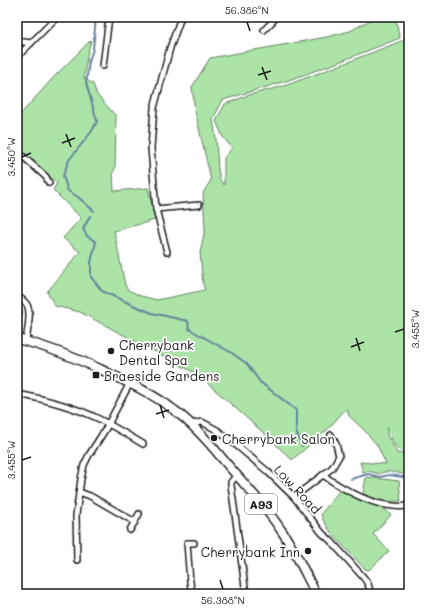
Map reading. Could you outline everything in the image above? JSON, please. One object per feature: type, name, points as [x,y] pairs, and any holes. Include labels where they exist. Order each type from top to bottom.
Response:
[{"type":"main road","name":"A93","points":[[17,339],[64,354],[130,383],[168,405],[191,424],[259,501],[284,534],[316,594]]},
{"type":"street","points":[[17,57],[57,17]]},
{"type":"street","points":[[103,66],[110,17]]},
{"type":"street","points":[[166,252],[156,209],[151,148],[154,108],[170,48],[181,17]]},
{"type":"street","points":[[264,30],[276,17]]},
{"type":"street","points":[[17,41],[31,43]]},
{"type":"street","points":[[17,151],[46,177],[49,183]]},
{"type":"street","points":[[156,209],[199,205]]},
{"type":"street","points":[[17,296],[26,304],[29,312],[26,341]]},
{"type":"street","points":[[77,560],[76,515],[84,465],[130,383]]},
{"type":"street","points":[[17,394],[35,397],[73,408],[108,424],[143,444]]},
{"type":"street","name":"Low Road","points":[[191,424],[202,422],[217,430],[267,471],[294,497],[322,533],[364,578],[368,584],[371,594]]},
{"type":"street","points":[[294,497],[332,468],[339,456],[336,444],[330,435]]},
{"type":"street","points":[[237,475],[231,485],[246,594]]},
{"type":"street","points":[[323,475],[337,485],[354,494],[373,501],[393,506],[409,506]]},
{"type":"street","points":[[79,492],[90,496],[135,522]]},
{"type":"street","points":[[130,530],[139,514]]},
{"type":"street","points":[[192,594],[187,543],[194,543]]},
{"type":"green space","points":[[376,17],[393,17],[396,21],[400,38],[286,81],[223,100],[213,119],[218,169],[220,180],[224,185],[224,158],[232,148],[223,137],[216,121],[225,104],[249,95],[287,85],[409,38],[409,455],[404,454],[397,449],[388,428],[387,435],[397,453],[409,456],[409,475],[390,472],[379,474],[368,471],[363,472],[360,462],[386,464],[377,445],[349,416],[347,409],[328,429],[292,460],[197,374],[80,312],[55,306],[47,292],[80,252],[63,238],[81,218],[53,190],[57,183],[17,146],[17,118],[54,77],[91,40],[84,78],[93,84],[97,95],[116,116],[115,169],[113,172],[114,191],[148,188],[155,220],[114,231],[125,285],[128,290],[141,296],[157,300],[205,290],[200,253],[205,229],[203,193],[211,180],[195,111],[192,87],[210,58],[327,37],[350,31]]},
{"type":"green space","points":[[17,304],[23,312],[19,331],[17,332]]},
{"type":"green space","points":[[366,477],[399,481],[401,501],[383,501],[363,494]]},
{"type":"green space","points":[[340,490],[361,500],[374,504],[391,515],[373,534],[389,551],[369,570],[365,569],[332,534],[323,520],[321,514]]},
{"type":"waterway","points":[[94,211],[78,197],[68,191],[63,176],[69,160],[92,131],[97,121],[86,83],[89,61],[93,49],[96,17]]},
{"type":"waterway","points":[[90,216],[83,229],[87,236],[96,242],[91,262],[91,277],[102,291],[152,313],[188,321],[189,329],[232,353],[247,364],[260,382],[296,410],[296,431],[302,446]]},
{"type":"waterway","points":[[351,479],[368,474],[379,477],[390,475],[409,478]]},
{"type":"place","name":"Cherrybank Dental Spa","points":[[111,351]]},
{"type":"place","name":"Braeside Gardens","points":[[96,375]]},
{"type":"place","name":"Cherrybank Salon","points":[[214,438]]},
{"type":"place","name":"Cherrybank Inn","points":[[308,551]]}]
